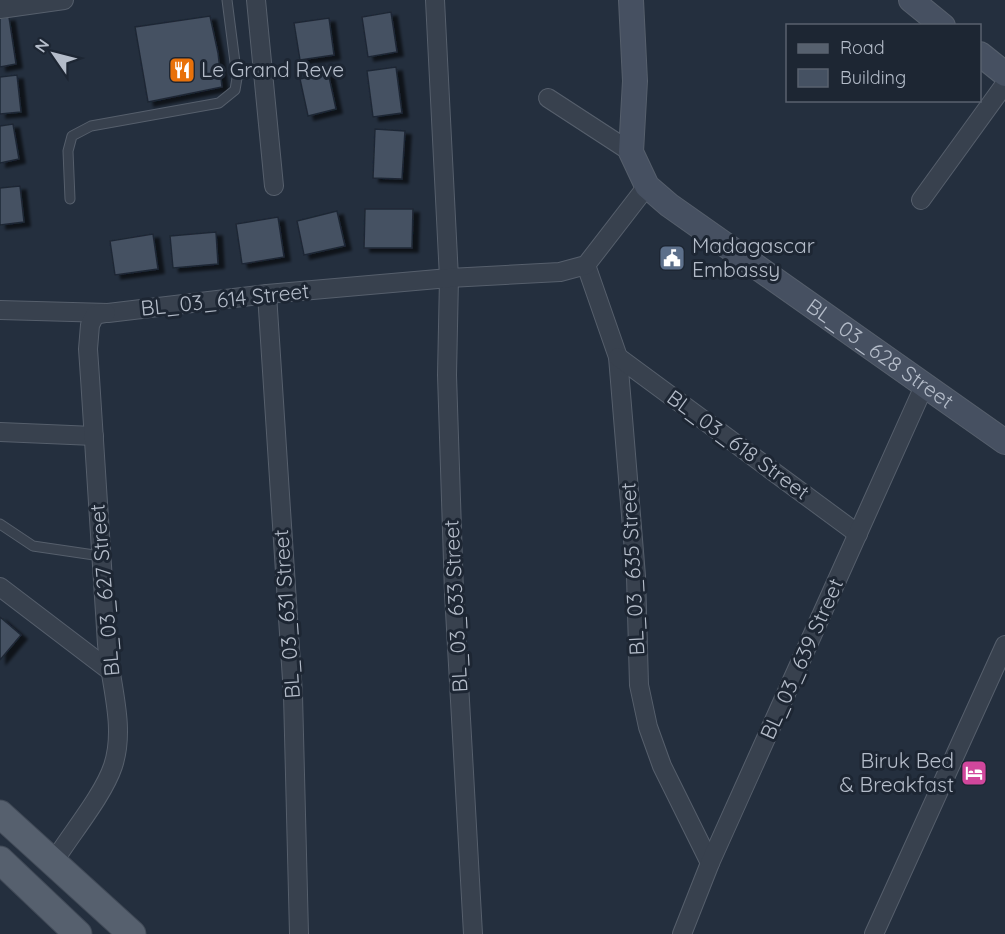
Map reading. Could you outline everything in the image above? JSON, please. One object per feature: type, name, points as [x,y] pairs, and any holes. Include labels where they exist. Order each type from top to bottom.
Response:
[{"type":"main road","points":[[0,814],[132,934]]},
{"type":"main road","points":[[0,860],[78,934]]},
{"type":"street","points":[[0,9],[64,0]]},
{"type":"street","points":[[256,0],[274,186]]},
{"type":"street","name":"BL_03_633 Street","points":[[435,0],[449,278],[447,375],[453,582],[472,934]]},
{"type":"street","name":"BL_03_628 Street","points":[[630,0],[635,81],[631,152],[647,186],[669,205],[1005,442]]},
{"type":"street","points":[[911,0],[941,24]]},
{"type":"street","points":[[981,55],[1005,74]]},
{"type":"street","points":[[921,200],[1005,84]]},
{"type":"street","points":[[548,98],[631,152]]},
{"type":"street","points":[[449,278],[560,272],[586,266],[647,186]]},
{"type":"street","name":"BL_03_635 Street","points":[[586,266],[618,357],[636,576],[639,685],[648,727],[662,766],[710,863]]},
{"type":"street","name":"BL_03_614 Street","points":[[0,310],[108,313],[267,294],[449,278]]},
{"type":"street","name":"BL_03_631 Street","points":[[267,294],[293,695],[299,934]]},
{"type":"street","name":"BL_03_627 Street","points":[[53,863],[90,808],[113,766],[117,725],[115,694],[109,670],[88,348],[90,325],[95,315],[108,313]]},
{"type":"street","name":"BL_03_618 Street","points":[[618,357],[858,534]]},
{"type":"street","name":"BL_03_639 Street","points":[[682,934],[710,863],[925,384]]},
{"type":"street","points":[[0,432],[94,436]]},
{"type":"street","points":[[0,587],[109,670]]},
{"type":"street","points":[[874,934],[1005,645]]},
{"type":"lane","points":[[70,199],[68,151],[72,136],[91,126],[219,104],[235,90],[237,78],[227,0]]},
{"type":"lane","points":[[0,524],[33,546],[101,555]]},
{"type":"building","points":[[391,12],[397,52],[368,57],[362,17]]},
{"type":"building","name":"Le Grand Reve","points":[[210,16],[222,87],[148,102],[135,27]]},
{"type":"building","points":[[9,17],[16,64],[0,67],[0,18]]},
{"type":"building","points":[[329,18],[334,55],[300,60],[294,23]]},
{"type":"building","points":[[396,67],[402,113],[373,117],[367,71]]},
{"type":"building","points":[[328,72],[336,109],[308,116],[300,79]]},
{"type":"building","points":[[17,75],[21,112],[0,114],[0,77]]},
{"type":"building","points":[[13,124],[19,159],[0,163],[0,126]]},
{"type":"building","points":[[375,129],[405,131],[402,179],[373,178]]},
{"type":"building","points":[[20,186],[24,222],[0,225],[0,188]]},
{"type":"building","points":[[365,209],[413,209],[412,248],[364,248]]},
{"type":"building","points":[[337,211],[345,246],[304,255],[297,221]]},
{"type":"building","points":[[278,217],[284,257],[242,264],[236,224]]},
{"type":"building","points":[[216,232],[218,264],[173,268],[170,236]]},
{"type":"building","points":[[153,234],[158,269],[115,275],[110,241]]},
{"type":"building","points":[[0,617],[21,635],[0,660]]},
{"type":"place","name":"Le Grand Reve","points":[[182,70]]},
{"type":"place","name":"Madagascar Embassy","points":[[672,258]]},
{"type":"place","name":"Biruk Bed & Breakfast","points":[[974,773]]}]
